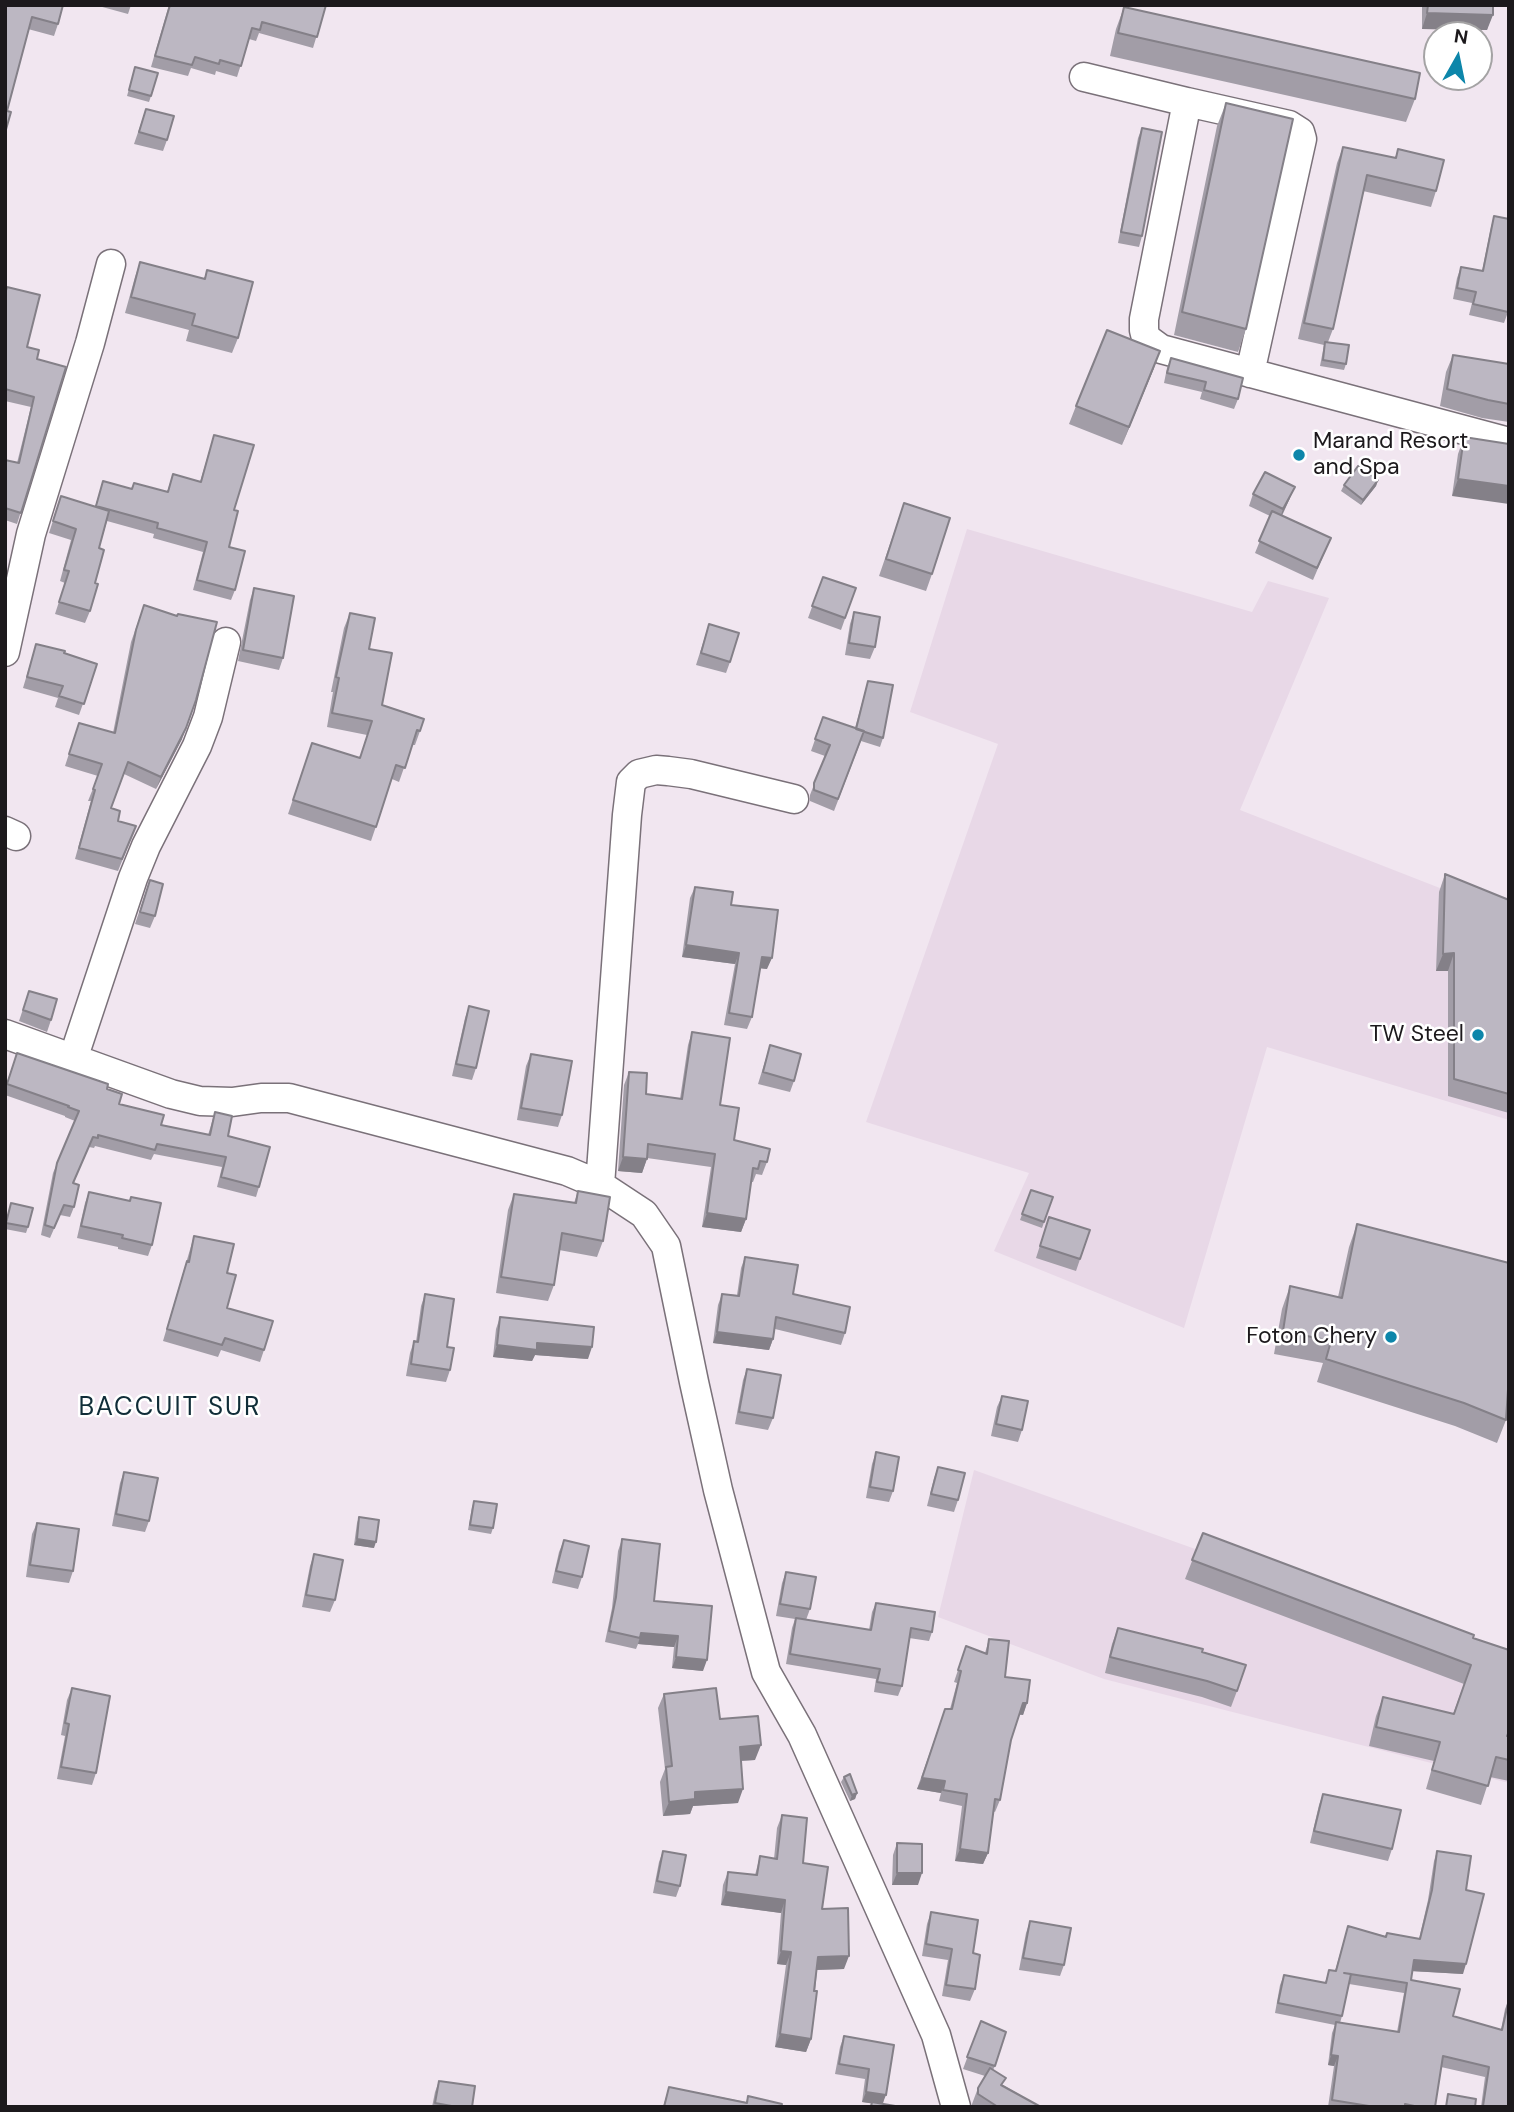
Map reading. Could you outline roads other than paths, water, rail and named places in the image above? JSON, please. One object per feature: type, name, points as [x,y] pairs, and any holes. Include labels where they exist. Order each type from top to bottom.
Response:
[{"type":"street","points":[[1084,77],[1289,125],[1300,132],[1302,139],[1250,373]]},
{"type":"street","points":[[1187,102],[1144,319],[1146,338],[1161,349],[1509,442]]},
{"type":"street","points":[[5,652],[31,534],[90,343],[111,264]]},
{"type":"street","points":[[73,1059],[133,878],[146,846],[197,746],[208,717],[226,642]]},
{"type":"street","points":[[600,1185],[627,815],[632,782],[639,774],[668,771],[794,799]]},
{"type":"street","points":[[5,1034],[171,1094],[200,1101],[289,1098],[567,1171],[600,1185],[644,1214],[666,1245],[719,1490],[766,1672],[802,1735],[936,2035],[956,2107]]},
{"type":"place","name":"Marand Resort and Spa","points":[[1299,455]]},
{"type":"place","name":"TW Steel","points":[[1478,1035]]},
{"type":"place","name":"Foton Chery","points":[[1391,1337]]},
{"type":"district","name":"BACCUIT SUR","points":[[170,1408]]}]
